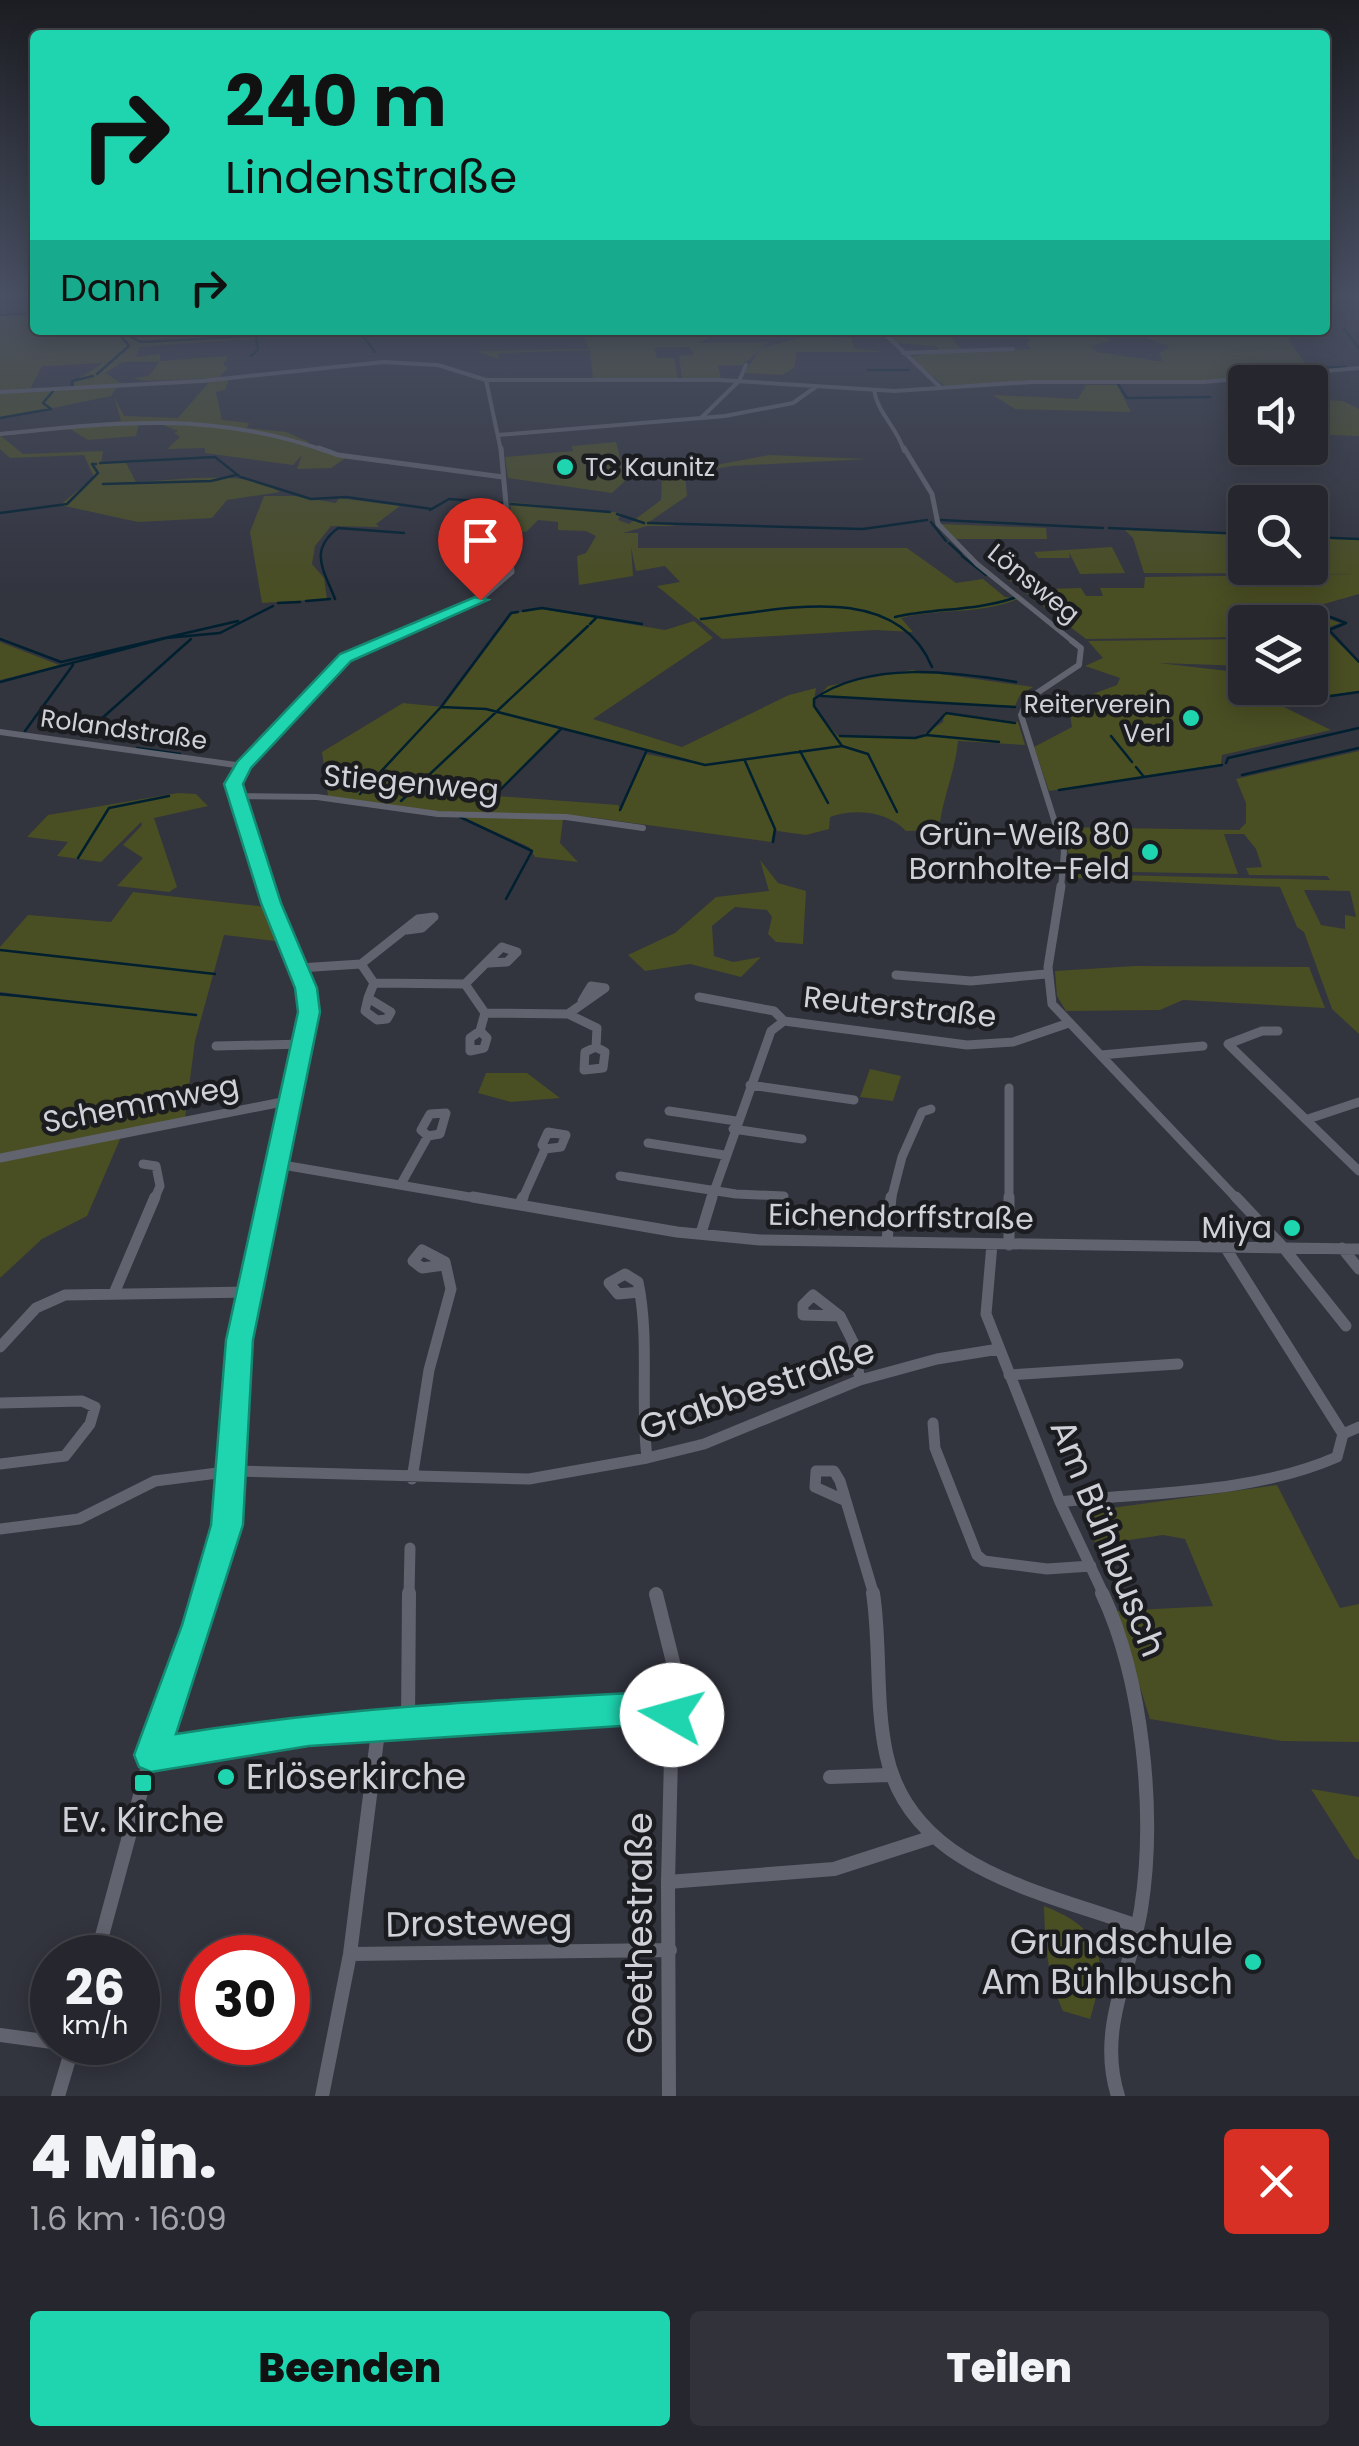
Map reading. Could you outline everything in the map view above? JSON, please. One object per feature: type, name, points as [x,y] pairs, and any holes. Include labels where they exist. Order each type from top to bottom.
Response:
[{"type":"street","points":[[102,1935],[151,1755],[216,1566],[233,1471],[235,1371],[309,1012],[298,968],[234,796],[234,784],[243,766],[345,658],[480,600],[512,572],[493,396]]},
{"type":"street","points":[[700,419],[724,396]]},
{"type":"street","points":[[498,434],[700,419],[785,405],[799,396]]},
{"type":"street","name":"Lönsweg","points":[[875,396],[877,410],[898,430],[910,464],[932,494],[938,524],[977,564],[1081,648],[1079,664],[1028,699],[1021,715],[1064,851],[1064,872],[1046,974]]},
{"type":"street","points":[[0,434],[120,421],[177,420],[284,436],[338,456],[502,477]]},
{"type":"street","name":"Rolandstraße","points":[[0,732],[243,766]]},
{"type":"street","name":"Stiegenweg","points":[[234,796],[317,796],[438,814],[554,816],[643,828]]},
{"type":"street","points":[[298,968],[362,964],[403,930]]},
{"type":"street","points":[[374,983],[464,984],[490,963]]},
{"type":"street","points":[[362,964],[374,983]]},
{"type":"street","points":[[896,976],[971,981],[1046,974],[1052,1004],[1283,1247],[1346,1326]]},
{"type":"street","points":[[368,998],[374,983]]},
{"type":"street","points":[[464,984],[485,1013]]},
{"type":"street","name":"Reuterstraße","points":[[699,996],[774,1011],[784,1022]]},
{"type":"street","points":[[568,1014],[582,1002]]},
{"type":"street","points":[[485,1013],[568,1014],[597,1028],[596,1047]]},
{"type":"street","points":[[480,1031],[485,1013]]},
{"type":"street","name":"Reuterstraße","points":[[701,1234],[734,1125],[770,1031],[784,1022],[816,1021],[995,1045],[1069,1023]]},
{"type":"street","points":[[1278,1031],[1262,1031],[1228,1044],[1359,1171]]},
{"type":"street","points":[[216,1046],[304,1044]]},
{"type":"street","points":[[1101,1055],[1202,1046]]},
{"type":"street","points":[[750,1085],[854,1100]]},
{"type":"street","points":[[1009,1088],[1009,1245]]},
{"type":"street","name":"Schemmweg","points":[[0,1158],[292,1100]]},
{"type":"street","points":[[1308,1120],[1359,1102]]},
{"type":"street","points":[[887,1241],[892,1204],[910,1141],[922,1112],[930,1109]]},
{"type":"street","points":[[668,1111],[802,1139]]},
{"type":"street","points":[[402,1184],[428,1136]]},
{"type":"street","points":[[648,1143],[724,1155]]},
{"type":"street","points":[[520,1204],[545,1150]]},
{"type":"street","points":[[115,1291],[160,1186],[156,1166],[142,1164]]},
{"type":"street","name":"Eichendorffstraße","points":[[277,1164],[701,1234],[760,1240],[1359,1248]]},
{"type":"street","points":[[620,1176],[712,1191],[784,1196]]},
{"type":"street","name":"Am Bühlbusch","points":[[992,1244],[986,1314],[1060,1502],[1116,1624],[1138,1714],[1147,1828],[1137,1926],[1110,2036],[1108,2065],[1118,2096]]},
{"type":"street","points":[[1060,1502],[1311,1468],[1338,1457],[1344,1434],[1224,1247]]},
{"type":"street","points":[[1342,1248],[1359,1269]]},
{"type":"street","points":[[412,1479],[427,1378],[449,1300],[450,1277],[444,1264]]},
{"type":"street","points":[[0,1347],[46,1300],[115,1291],[250,1292]]},
{"type":"street","points":[[640,1292],[645,1316],[642,1415],[648,1458]]},
{"type":"street","points":[[840,1316],[849,1325],[860,1380]]},
{"type":"street","name":"Grabbestraße","points":[[0,1529],[79,1519],[155,1481],[233,1471],[412,1479],[529,1478],[648,1458],[704,1444],[860,1380],[938,1359],[999,1349]]},
{"type":"street","points":[[1009,1375],[1178,1364]]},
{"type":"street","points":[[0,1403],[82,1401],[95,1407],[90,1424],[65,1456],[0,1464]]},
{"type":"street","points":[[933,1422],[936,1448],[977,1554],[984,1561],[1031,1568],[1090,1566]]},
{"type":"street","points":[[1344,1434],[1359,1427]]},
{"type":"street","points":[[846,1502],[872,1589],[889,1775],[901,1805],[930,1838],[965,1860],[1137,1926]]},
{"type":"street","points":[[408,1720],[410,1548]]},
{"type":"street","name":"Goethestraße","points":[[656,1594],[678,1682],[672,1715],[668,1882],[669,2096]]},
{"type":"street","points":[[151,1755],[309,1729],[408,1720],[652,1708],[672,1715]]},
{"type":"street","points":[[322,2096],[350,1954],[378,1724]]},
{"type":"street","points":[[830,1777],[889,1775]]},
{"type":"street","points":[[668,1882],[844,1871],[887,1859],[930,1838]]},
{"type":"street","name":"Drosteweg","points":[[350,1954],[670,1950]]},
{"type":"street","points":[[0,2035],[30,2039]]},
{"type":"street","points":[[58,2096],[64,2065]]},
{"type":"green space","points":[[0,396],[111,396],[111,396],[0,419]]},
{"type":"green space","points":[[197,396],[217,396],[222,420],[249,423],[247,428],[286,432],[309,442],[303,445],[347,457],[331,468],[297,469],[302,455],[293,465],[205,453],[205,448],[167,449],[180,437],[174,433],[178,431],[156,422],[139,423],[136,436],[88,440],[70,429],[1,436],[23,454],[103,451],[101,463],[214,457],[126,463],[136,482],[230,478],[280,492],[227,500],[212,518],[138,522],[60,505],[94,477],[84,455],[10,458],[0,449],[0,433],[121,421],[114,397],[124,416],[178,418]]},
{"type":"green space","points":[[994,396],[1010,396],[1078,399],[1080,396],[1123,396],[1131,412],[1015,409]]},
{"type":"green space","points":[[1328,400],[1343,401],[1359,409],[1359,436],[1328,435]]},
{"type":"green space","name":"TC Kaunitz","points":[[616,442],[626,480],[612,493],[508,478],[505,457],[573,451],[572,446]]},
{"type":"green space","points":[[769,455],[867,459],[732,466],[685,474],[687,496],[649,522],[676,526],[647,526],[623,533],[638,533],[638,548],[907,548],[956,583],[983,579],[1005,597],[1018,599],[989,607],[901,618],[913,632],[875,630],[722,639],[657,586],[680,582],[665,566],[636,571],[631,547],[633,576],[579,585],[577,556],[586,553],[596,536],[586,531],[558,530],[558,522],[538,520],[526,532],[513,531],[510,502],[621,513],[618,520],[629,524],[661,500],[662,475]]},
{"type":"green space","points":[[264,496],[336,503],[339,498],[400,506],[376,524],[379,527],[331,526],[315,546],[312,564],[324,578],[327,599],[262,603],[250,532]]},
{"type":"green space","points":[[940,524],[1046,528],[1047,539],[953,539]]},
{"type":"green space","points":[[1125,530],[1228,534],[1228,573],[1144,573],[1133,538]]},
{"type":"green space","points":[[1328,538],[1359,538],[1359,594],[1320,605],[1228,605],[1228,637],[1086,639],[1004,576],[1034,580],[1044,589],[1081,588],[1086,596],[1103,596],[1100,588],[1144,588],[1145,577],[1228,576],[1228,585],[1328,585],[1328,574],[1357,574],[1328,574]]},
{"type":"green space","points":[[1112,547],[1125,573],[1080,574],[1069,552],[1070,558],[1038,558],[1034,552]]},
{"type":"green space","points":[[542,609],[665,630],[694,621],[713,638],[593,719],[682,747],[789,695],[816,688],[813,706],[838,736],[916,739],[943,722],[944,712],[1018,722],[1025,745],[958,741],[939,830],[906,831],[890,819],[859,812],[830,817],[829,829],[806,835],[777,831],[748,768],[774,829],[771,842],[589,817],[424,811],[328,796],[322,752],[403,703],[443,707],[513,613]],"holes":[[[560,728],[703,765],[646,754],[621,810],[618,805],[497,796],[483,806]]]},
{"type":"green space","points":[[1328,633],[1359,663],[1359,691],[1328,695]]},
{"type":"green space","name":"Reiterverein Verl","points":[[1228,639],[1228,665],[1159,663],[1228,671],[1228,705],[1280,705],[1331,730],[1222,755],[1221,764],[1049,791],[1034,747],[1072,727],[1069,709],[1097,706],[1090,695],[1117,685],[1120,678],[1085,666],[1103,658],[1088,641]]},
{"type":"green space","points":[[0,642],[59,665],[0,680]]},
{"type":"green space","points":[[912,670],[1033,687],[1020,695],[1015,706],[818,697],[828,686]]},
{"type":"green space","points":[[1359,751],[1359,1034],[1332,1009],[1304,932],[1297,927],[1280,887],[1074,878],[1073,874],[1330,880],[1327,876],[1249,875],[1246,868],[1262,867],[1256,849],[1244,834],[1224,834],[1238,874],[1079,871],[1073,866],[1060,827],[1239,830],[1246,823],[1246,803],[1236,779]],"holes":[[[1304,890],[1350,891],[1356,917],[1345,915],[1345,929],[1321,925]]]},
{"type":"green space","points":[[178,793],[196,794],[208,806],[154,818],[177,887],[169,892],[117,886],[143,858],[123,845],[141,822],[101,862],[57,856],[68,842],[27,837],[48,815]]},
{"type":"green space","points":[[460,816],[563,819],[560,843],[578,862],[535,857],[529,847]]},
{"type":"green space","points":[[760,860],[778,883],[806,891],[803,944],[776,942],[768,934],[772,917],[767,910],[735,907],[712,926],[714,956],[733,962],[761,957],[741,977],[690,964],[645,971],[628,955],[675,933],[716,897],[769,891]]},
{"type":"green space","points":[[133,892],[268,909],[283,942],[224,935],[195,1041],[185,1118],[0,1154],[0,996],[59,999],[0,992],[0,947],[28,915],[111,922]]},
{"type":"green space","points":[[1135,966],[1309,967],[1325,1008],[1183,1000],[1160,1010],[1066,1011],[1057,996],[1055,971]]},
{"type":"green space","points":[[870,1069],[901,1076],[893,1101],[860,1097]]},
{"type":"green space","points":[[486,1073],[527,1073],[560,1098],[511,1102],[478,1093]]},
{"type":"green space","points":[[121,1137],[87,1216],[42,1239],[0,1278],[0,1161]]},
{"type":"green space","points":[[1277,1485],[1340,1608],[1359,1604],[1359,1742],[1282,1741],[1150,1719],[1116,1611],[1213,1606],[1185,1539],[1163,1535],[1096,1545],[1083,1512]]},
{"type":"green space","points":[[1311,1789],[1359,1797],[1359,1860],[1355,1858]]},
{"type":"green space","points":[[1044,1906],[1080,1926],[1097,1950],[1099,1980],[1090,2019],[1063,2011],[1048,1959]]},
{"type":"waterway","points":[[0,418],[51,409],[43,403],[49,396]]},
{"type":"waterway","points":[[1126,396],[1210,397]]},
{"type":"waterway","points":[[100,463],[215,457],[239,476]]},
{"type":"waterway","points":[[0,513],[67,504],[98,473],[92,464],[96,464]]},
{"type":"waterway","points":[[103,484],[211,481],[236,475]]},
{"type":"waterway","points":[[241,477],[311,499],[346,497],[432,509]]},
{"type":"waterway","points":[[432,509],[449,499],[503,503]]},
{"type":"waterway","points":[[511,504],[610,512]]},
{"type":"waterway","points":[[617,514],[644,523]]},
{"type":"waterway","points":[[648,523],[863,529],[927,520]]},
{"type":"waterway","points":[[941,520],[1103,528]]},
{"type":"waterway","points":[[931,522],[946,541]]},
{"type":"waterway","points":[[335,599],[321,561],[329,536],[338,528],[404,533]]},
{"type":"waterway","points":[[1109,528],[1228,533]]},
{"type":"waterway","points":[[1328,538],[1359,539]]},
{"type":"waterway","points":[[949,543],[961,554]]},
{"type":"waterway","points":[[962,556],[986,575]]},
{"type":"waterway","points":[[895,617],[1014,598]]},
{"type":"waterway","points":[[306,601],[330,599]]},
{"type":"waterway","points":[[278,603],[300,602]]},
{"type":"waterway","points":[[0,682],[166,638],[220,633],[273,606]]},
{"type":"waterway","points":[[701,619],[798,607],[863,611],[891,621],[915,639],[932,667]]},
{"type":"waterway","points":[[523,611],[542,608],[642,624]]},
{"type":"waterway","points":[[441,707],[511,613],[518,612]]},
{"type":"waterway","points":[[1328,616],[1346,623],[1329,630],[1359,662]]},
{"type":"waterway","points":[[590,624],[596,618]]},
{"type":"waterway","points":[[0,639],[61,662],[238,621]]},
{"type":"waterway","points":[[496,712],[588,626]]},
{"type":"waterway","points":[[82,736],[191,639]]},
{"type":"waterway","points":[[25,731],[73,665]]},
{"type":"waterway","points":[[842,746],[814,706],[814,699],[860,678],[912,672],[1016,682]]},
{"type":"waterway","points":[[1328,696],[1359,692]]},
{"type":"waterway","points":[[821,696],[1015,707]]},
{"type":"waterway","points":[[360,794],[441,707]]},
{"type":"waterway","points":[[441,707],[496,712]]},
{"type":"waterway","points":[[401,801],[496,712]]},
{"type":"waterway","points":[[496,712],[705,765],[800,752]]},
{"type":"waterway","points":[[926,735],[946,713],[1015,723]]},
{"type":"waterway","points":[[1226,763],[1228,758],[1359,728]]},
{"type":"waterway","points":[[484,806],[561,729]]},
{"type":"waterway","points":[[840,736],[926,735]]},
{"type":"waterway","points":[[926,735],[999,742]]},
{"type":"waterway","points":[[1111,736],[1132,762]]},
{"type":"waterway","points":[[800,752],[842,746]]},
{"type":"waterway","points":[[842,746],[868,754],[897,812]]},
{"type":"waterway","points":[[137,748],[180,754]]},
{"type":"waterway","points":[[1242,775],[1359,748]]},
{"type":"waterway","points":[[620,810],[646,752]]},
{"type":"waterway","points":[[800,752],[828,803]]},
{"type":"waterway","points":[[745,761],[775,829],[773,842]]},
{"type":"waterway","points":[[1144,777],[1222,765]]},
{"type":"waterway","points":[[1136,767],[1144,777]]},
{"type":"waterway","points":[[1059,790],[1144,777]]},
{"type":"waterway","points":[[78,858],[109,808],[169,796]]},
{"type":"waterway","points":[[460,817],[532,851],[506,899]]},
{"type":"waterway","points":[[0,950],[215,974]]},
{"type":"waterway","points":[[0,994],[196,1015]]},
{"type":"place","name":"TC Kaunitz","points":[[565,467]]},
{"type":"place","name":"Reiterverein Verl","points":[[1191,718]]},
{"type":"place","name":"Grün-Weiß 80 Bornholte-Feld","points":[[1150,852]]},
{"type":"place","name":"Miya","points":[[1292,1228]]},
{"type":"place","name":"Erlöserkirche","points":[[226,1777]]},
{"type":"place","name":"Ev. Kirche","points":[[143,1783]]},
{"type":"place","name":"Grundschule Am Bühlbusch","points":[[1253,1962]]},
{"type":"route","points":[[480,600],[345,658],[243,766],[234,784],[234,796],[271,903],[306,988],[309,1012],[235,1371],[233,1471],[227,1525],[198,1625],[151,1755],[309,1729],[408,1720],[652,1708],[672,1715]]}]
